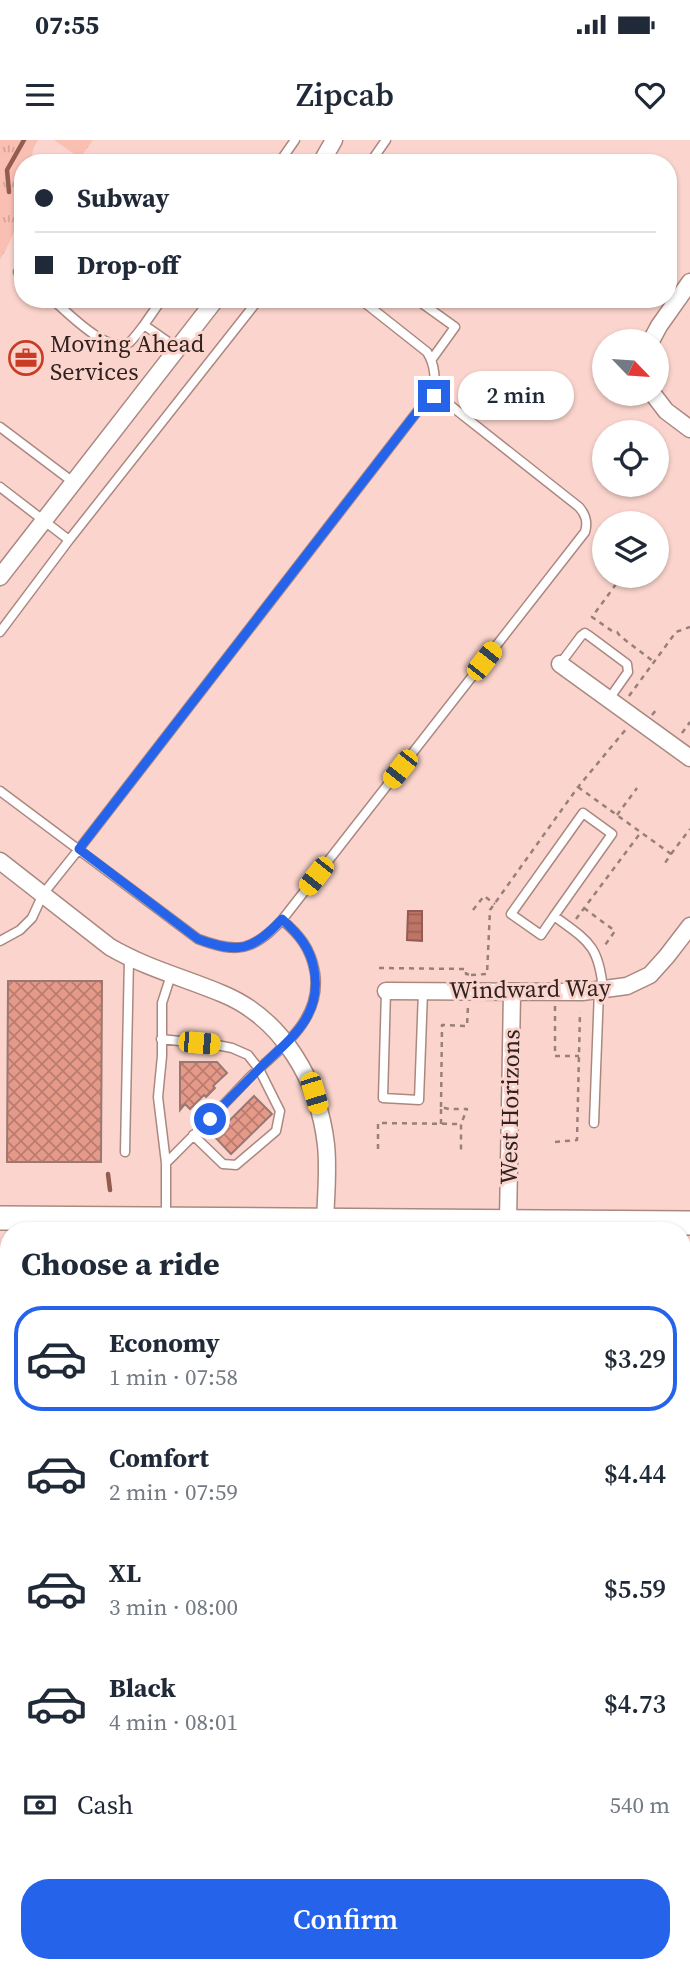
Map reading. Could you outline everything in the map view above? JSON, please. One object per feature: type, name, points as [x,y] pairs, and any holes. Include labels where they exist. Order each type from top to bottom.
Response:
[{"type":"main road","points":[[0,1218],[43,1222]]},
{"type":"main road","points":[[115,1222],[166,1218],[257,1222]]},
{"type":"street","points":[[677,300],[690,282]]},
{"type":"street","points":[[0,577],[209,308]]},
{"type":"street","points":[[657,329],[672,308]]},
{"type":"street","points":[[662,406],[690,429]]},
{"type":"street","points":[[560,664],[609,699],[638,713],[689,755]]},
{"type":"street","points":[[0,861],[110,947],[129,958],[244,1004],[287,1043],[303,1067],[321,1117],[326,1147],[325,1222]]},
{"type":"street","name":"Windward Way","points":[[386,991],[582,992],[627,986],[650,975],[690,926]]},
{"type":"street","name":"West Horizons","points":[[509,1222],[512,993]]},
{"type":"lane","points":[[63,308],[104,342],[112,345],[129,343],[156,308]]},
{"type":"lane","points":[[0,632],[252,308]]},
{"type":"lane","points":[[371,308],[427,352],[432,359],[435,375],[434,396]]},
{"type":"lane","points":[[429,308],[455,327],[432,359]]},
{"type":"lane","points":[[144,325],[177,348]]},
{"type":"lane","points":[[0,791],[79,849],[198,939],[220,948],[251,946],[266,937],[282,919],[585,532],[587,523],[584,513],[441,398],[434,396],[427,399],[79,849],[43,894],[32,918],[20,930],[0,941]]},
{"type":"lane","points":[[0,428],[73,482]]},
{"type":"lane","points":[[2,492],[69,540]]},
{"type":"lane","points":[[560,664],[581,636],[585,633],[588,635],[627,664],[628,672],[609,699]]},
{"type":"lane","points":[[583,813],[612,834],[554,916],[541,934],[511,914],[583,813]]},
{"type":"lane","points":[[554,916],[588,941],[601,971],[594,1123]]},
{"type":"lane","points":[[166,1163],[287,1043],[312,1008],[316,993],[315,976],[308,950],[301,937],[282,919]]},
{"type":"lane","points":[[125,1152],[129,958]]},
{"type":"lane","points":[[166,1218],[166,1163],[158,1097],[162,1003],[171,975]]},
{"type":"lane","points":[[386,991],[383,1098],[419,1100],[423,992]]},
{"type":"lane","points":[[161,1039],[232,1048],[248,1055],[259,1069],[280,1111],[276,1131],[236,1165],[223,1164],[193,1135]]},
{"type":"path","points":[[613,588],[592,617],[617,632],[654,662]]},
{"type":"path","points":[[657,709],[652,715],[638,713],[628,698],[676,632],[690,629]]},
{"type":"path","points":[[379,968],[466,970],[466,975],[486,974],[490,910],[578,787],[638,713]]},
{"type":"path","points":[[680,736],[690,722]]},
{"type":"path","points":[[578,787],[671,854]]},
{"type":"path","points":[[617,815],[637,788]]},
{"type":"path","points":[[665,863],[690,829]]},
{"type":"path","points":[[575,922],[641,832]]},
{"type":"path","points":[[473,910],[484,896],[495,904]]},
{"type":"path","points":[[584,908],[615,931],[601,950]]},
{"type":"path","points":[[441,1124],[442,1025],[467,1026],[471,975]]},
{"type":"path","points":[[554,1000],[555,1056],[579,1056]]},
{"type":"path","points":[[555,1142],[577,1140],[580,1012]]},
{"type":"path","points":[[441,1107],[467,1109],[461,1124],[461,1151]]},
{"type":"path","points":[[378,1149],[379,1123],[461,1124]]},
{"type":"green space","points":[[0,140],[38,140],[32,154],[14,154],[14,231],[0,259]]},
{"type":"green space","points":[[54,140],[93,140],[83,154],[74,154]]},
{"type":"shaded area","points":[[408,911],[422,911],[422,941],[407,940]]},
{"type":"building","points":[[8,981],[102,981],[101,1162],[7,1162]]},
{"type":"building","points":[[180,1062],[217,1062],[227,1073],[206,1097],[204,1095],[190,1109],[185,1104],[180,1110]]},
{"type":"building","points":[[254,1096],[272,1114],[231,1154],[214,1136]]},
{"type":"waterway","points":[[16,154],[24,140]]},
{"type":"waterway","points":[[9,192],[7,170],[14,158]]},
{"type":"waterway","points":[[108,1174],[110,1190]]},
{"type":"place","name":"Moving Ahead Services","points":[[26,358]]},
{"type":"route","points":[[210,1119],[287,1043],[312,1008],[316,993],[315,976],[308,950],[301,937],[282,919],[266,937],[251,946],[220,948],[198,939],[79,849],[427,399],[434,396]]}]
